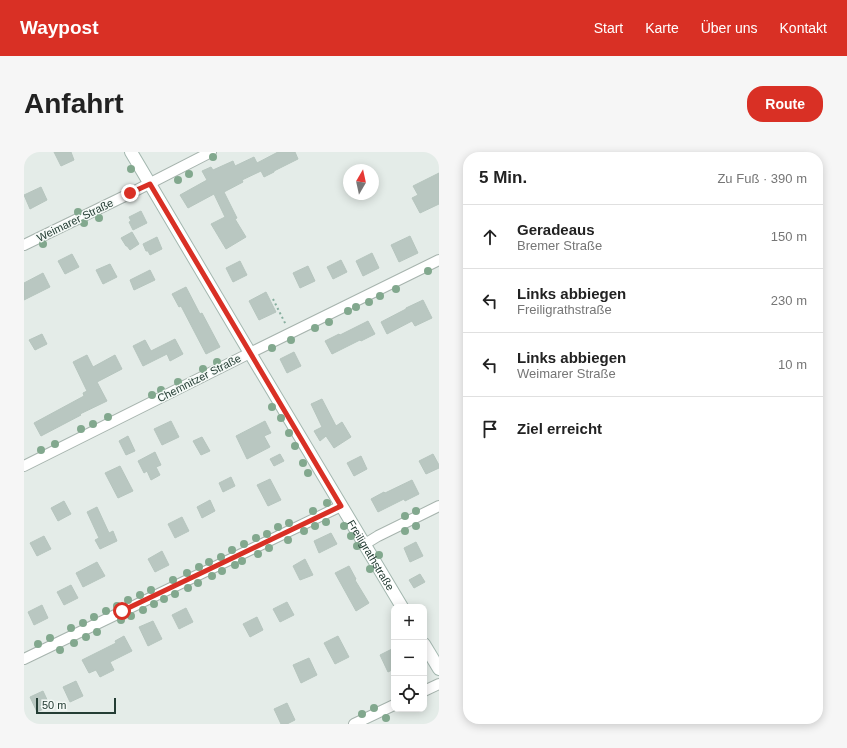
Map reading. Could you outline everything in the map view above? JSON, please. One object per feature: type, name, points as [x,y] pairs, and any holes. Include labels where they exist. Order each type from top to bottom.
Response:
[{"type":"street","name":"Freiligrathstraße","points":[[131,152],[400,604]]},
{"type":"street","name":"Weimarer Straße","points":[[24,245],[212,152]]},
{"type":"street","name":"Chemnitzer Straße","points":[[24,466],[439,260]]},
{"type":"street","points":[[24,659],[341,506]]},
{"type":"street","points":[[365,544],[439,506]]},
{"type":"street","points":[[427,649],[439,669]]},
{"type":"street","points":[[427,690],[439,684]]},
{"type":"street","points":[[354,724],[391,706]]},
{"type":"path","points":[[273,299],[290,333]]},
{"type":"building","points":[[54,152],[71,152],[74,160],[61,166]]},
{"type":"building","points":[[278,152],[295,152],[298,159],[264,177],[261,171],[242,180],[243,182],[224,192],[237,218],[235,219],[246,237],[226,249],[211,224],[225,217],[214,194],[188,208],[180,195],[207,180],[202,171],[211,167],[213,170],[233,161],[235,166],[254,157],[257,163]]},
{"type":"building","points":[[439,173],[439,204],[420,213],[412,198],[418,195],[413,186]]},
{"type":"building","points":[[41,187],[47,200],[30,209],[24,195]]},
{"type":"building","points":[[141,211],[147,223],[133,230],[129,222],[131,221],[129,217]]},
{"type":"building","points":[[132,232],[139,244],[130,250],[121,238]]},
{"type":"building","points":[[410,236],[418,253],[399,262],[391,245]]},
{"type":"building","points":[[157,237],[162,249],[150,255],[148,251],[146,251],[143,244]]},
{"type":"building","points":[[372,253],[379,268],[363,276],[356,261]]},
{"type":"building","points":[[72,254],[79,267],[65,274],[58,261]]},
{"type":"building","points":[[341,260],[347,272],[333,279],[327,267]]},
{"type":"building","points":[[240,261],[247,275],[233,282],[226,268]]},
{"type":"building","points":[[110,264],[117,277],[103,284],[96,270]]},
{"type":"building","points":[[308,266],[315,281],[300,288],[293,273]]},
{"type":"building","points":[[150,270],[155,280],[134,290],[130,280]]},
{"type":"building","points":[[43,273],[50,287],[24,300],[24,283]]},
{"type":"building","points":[[186,287],[220,347],[206,354],[181,306],[179,307],[172,294]]},
{"type":"building","points":[[266,292],[276,312],[259,320],[249,301]]},
{"type":"building","points":[[423,300],[432,318],[415,326],[412,321],[387,334],[381,322]]},
{"type":"building","points":[[368,321],[375,334],[332,354],[325,341]]},
{"type":"building","points":[[42,334],[47,344],[35,350],[29,340]]},
{"type":"building","points":[[175,339],[183,354],[170,361],[167,354],[143,366],[133,346],[145,340],[151,351]]},
{"type":"building","points":[[294,352],[301,366],[287,373],[280,359]]},
{"type":"building","points":[[87,355],[93,367],[115,355],[122,369],[97,382],[107,401],[41,436],[34,423],[84,396],[83,393],[87,391],[73,362]]},
{"type":"building","points":[[322,399],[336,426],[342,422],[351,437],[334,448],[326,436],[320,441],[314,431],[322,427],[311,404]]},
{"type":"building","points":[[171,421],[179,437],[162,445],[154,429]]},
{"type":"building","points":[[265,421],[271,433],[264,436],[270,447],[247,459],[236,436]]},
{"type":"building","points":[[128,436],[135,451],[126,455],[119,441]]},
{"type":"building","points":[[202,437],[210,451],[201,455],[193,441]]},
{"type":"building","points":[[155,452],[161,465],[156,467],[160,475],[151,480],[147,471],[144,473],[138,461]]},
{"type":"building","points":[[280,454],[284,461],[274,466],[270,459]]},
{"type":"building","points":[[433,454],[439,468],[426,474],[419,461]]},
{"type":"building","points":[[361,456],[367,469],[354,476],[347,463]]},
{"type":"building","points":[[120,466],[133,491],[118,498],[105,473]]},
{"type":"building","points":[[231,477],[235,486],[223,492],[219,483]]},
{"type":"building","points":[[270,479],[281,500],[268,506],[257,485]]},
{"type":"building","points":[[412,480],[419,494],[405,501],[404,499],[378,512],[371,499]]},
{"type":"building","points":[[210,500],[215,511],[202,518],[197,507]]},
{"type":"building","points":[[64,501],[71,514],[58,521],[51,508]]},
{"type":"building","points":[[97,507],[109,533],[113,531],[117,541],[100,549],[95,540],[99,538],[87,512]]},
{"type":"building","points":[[182,517],[189,531],[175,538],[168,524]]},
{"type":"building","points":[[331,533],[337,544],[319,553],[314,541]]},
{"type":"building","points":[[44,536],[51,549],[37,556],[30,543]]},
{"type":"building","points":[[416,542],[423,556],[410,562],[404,548]]},
{"type":"building","points":[[162,551],[169,565],[155,572],[148,559]]},
{"type":"building","points":[[305,559],[313,575],[300,580],[293,566]]},
{"type":"building","points":[[97,562],[105,576],[83,587],[76,573]]},
{"type":"building","points":[[349,566],[356,579],[355,580],[369,603],[356,611],[335,573]]},
{"type":"building","points":[[420,574],[425,582],[414,588],[409,580]]},
{"type":"building","points":[[71,585],[78,598],[64,605],[57,592]]},
{"type":"building","points":[[287,602],[294,615],[280,622],[273,609]]},
{"type":"building","points":[[42,605],[48,618],[34,625],[28,612]]},
{"type":"building","points":[[186,608],[193,622],[179,629],[172,615]]},
{"type":"building","points":[[257,617],[263,630],[250,637],[243,624]]},
{"type":"building","points":[[153,621],[162,639],[148,646],[139,627]]},
{"type":"building","points":[[124,636],[132,651],[110,662],[114,670],[100,677],[96,670],[89,673],[82,660],[116,643],[115,641]]},
{"type":"building","points":[[338,636],[349,657],[335,664],[324,643]]},
{"type":"building","points":[[391,650],[391,670],[388,672],[380,655]]},
{"type":"building","points":[[309,658],[317,675],[301,683],[293,665]]},
{"type":"building","points":[[76,681],[83,696],[70,702],[63,687]]},
{"type":"building","points":[[43,691],[50,706],[37,712],[30,697]]},
{"type":"building","points":[[287,703],[295,720],[287,724],[281,724],[274,709]]},
{"type":"route","points":[[122,611],[341,506],[150,184],[130,193]]}]
